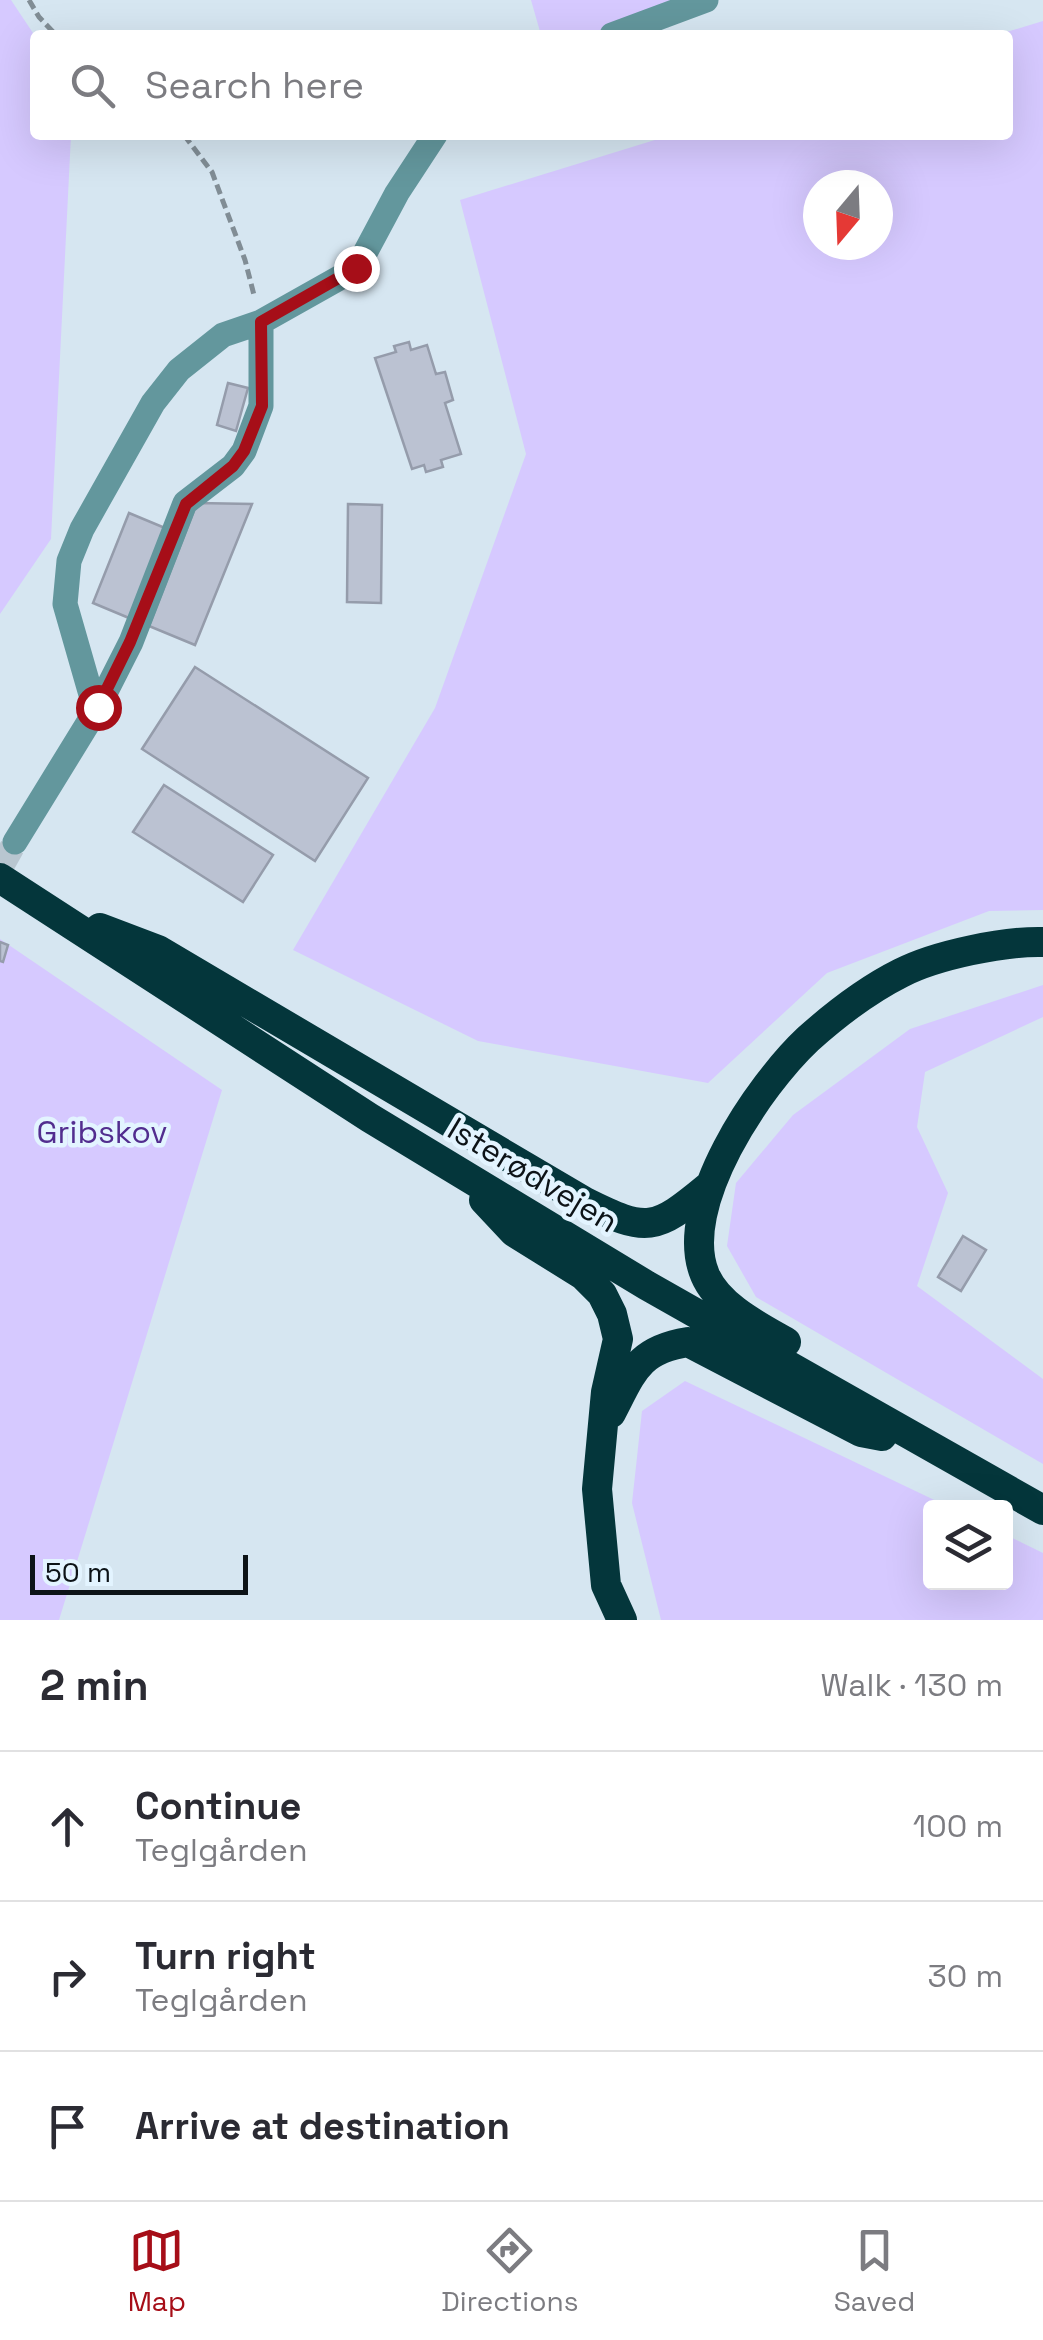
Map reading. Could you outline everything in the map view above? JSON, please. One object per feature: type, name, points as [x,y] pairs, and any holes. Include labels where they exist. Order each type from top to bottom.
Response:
[{"type":"highway","name":"Isterødvejen","points":[[0,878],[370,1118],[646,1285],[1043,1510]]},
{"type":"highway","points":[[46,908],[158,950],[586,1202],[621,1220],[648,1225],[675,1214],[708,1188],[764,1092],[805,1042],[856,999],[904,971],[964,953],[1043,942]]},
{"type":"highway","points":[[452,1167],[514,1232],[584,1275],[602,1294],[612,1314],[618,1339],[606,1392],[596,1489],[606,1585],[622,1620]]},
{"type":"highway","points":[[708,1188],[698,1256],[706,1279],[721,1298],[752,1322],[915,1420],[954,1460]]},
{"type":"highway","points":[[603,1428],[643,1357],[660,1346],[688,1342],[861,1432],[914,1440]]},
{"type":"lane","points":[[625,30],[706,0]]},
{"type":"lane","points":[[96,712],[65,604],[69,561],[152,403],[179,370],[223,335],[261,322],[356,268],[397,193],[433,140]]},
{"type":"lane","points":[[16,842],[96,712],[130,642],[186,504],[233,466],[244,451],[262,406],[261,322]]},
{"type":"path","points":[[29,0],[51,30]]},
{"type":"path","points":[[188,140],[212,172],[245,260],[261,322]]},
{"type":"green space","points":[[0,0],[11,0],[31,30],[30,140],[71,140],[51,539],[0,614]]},
{"type":"green space","points":[[531,0],[681,0],[604,30],[540,30]]},
{"type":"green space","points":[[1043,21],[1043,910],[989,911],[827,973],[708,1083],[478,1041],[293,950],[435,708],[526,454],[460,200],[655,140],[1013,140],[1013,30]]},
{"type":"green space","name":"Gribskov","points":[[0,939],[222,1090],[59,1620],[0,1620]]},
{"type":"green space","points":[[1043,985],[1043,1017],[925,1072],[917,1127],[948,1193],[917,1286],[1043,1379],[1043,1464],[756,1297],[727,1246],[736,1183],[793,1115],[910,1029]]},
{"type":"green space","points":[[685,1381],[934,1500],[923,1500],[923,1590],[1013,1590],[1013,1538],[1043,1553],[1043,1620],[661,1620],[632,1503],[642,1411]]},
{"type":"building","points":[[409,342],[411,350],[427,345],[436,374],[445,372],[453,400],[445,403],[461,454],[441,460],[443,467],[426,472],[424,465],[412,469],[375,358],[396,352],[394,346]]},
{"type":"building","points":[[228,383],[248,388],[236,431],[217,425]]},
{"type":"building","points":[[197,503],[252,504],[195,645],[149,626]]},
{"type":"building","points":[[348,504],[382,505],[381,603],[347,602]]},
{"type":"building","points":[[129,513],[165,528],[129,618],[93,603]]},
{"type":"building","points":[[195,667],[368,778],[315,861],[142,749]]},
{"type":"building","points":[[164,785],[273,855],[243,902],[133,832]]},
{"type":"building","points":[[0,942],[8,945],[3,962],[0,961]]},
{"type":"building","points":[[963,1236],[986,1250],[961,1291],[938,1277]]},
{"type":"tunnel","points":[[0,869],[15,842]]},
{"type":"route","points":[[98,707],[130,642],[186,504],[233,466],[244,451],[262,406],[261,322],[356,268]]}]
